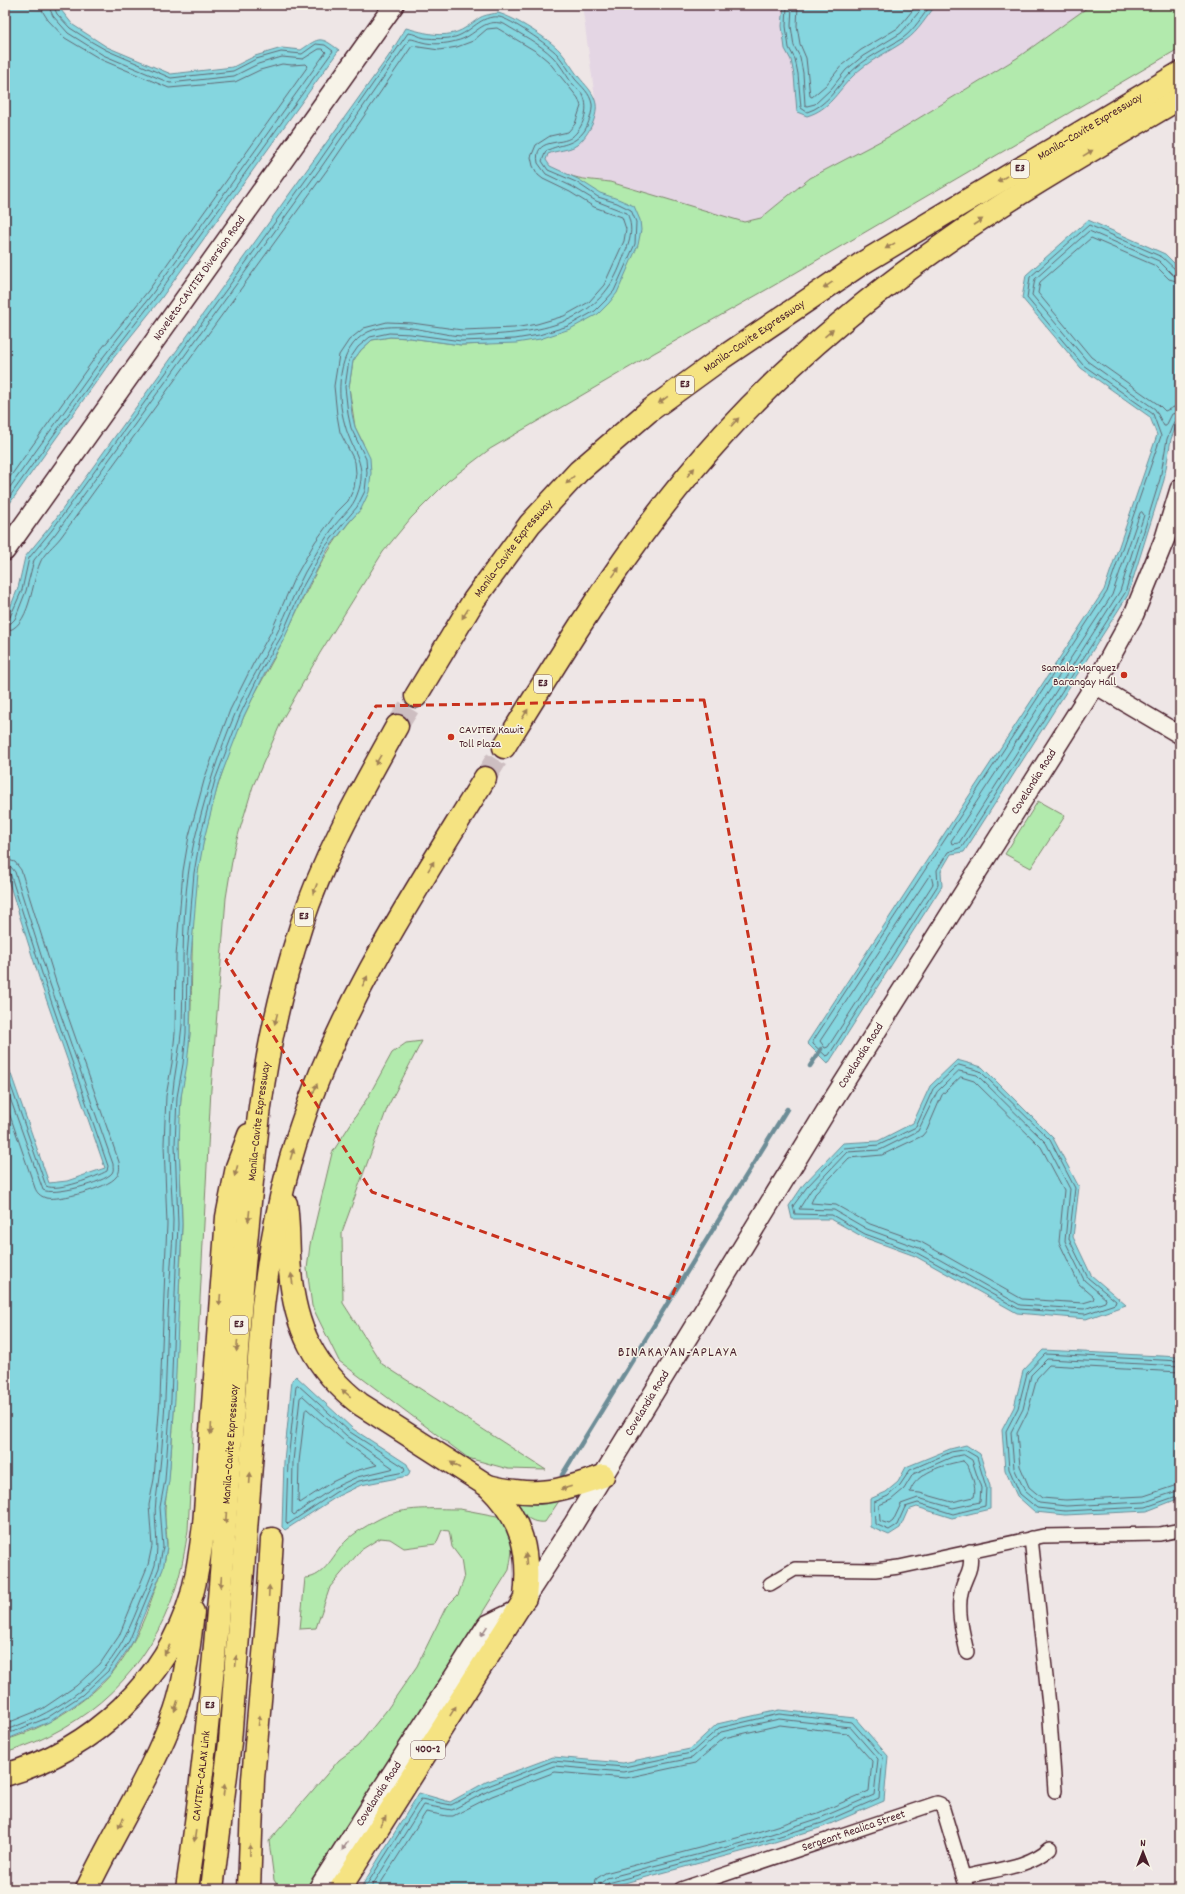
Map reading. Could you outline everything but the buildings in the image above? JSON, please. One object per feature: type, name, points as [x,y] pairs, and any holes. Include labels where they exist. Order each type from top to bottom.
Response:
[{"type":"highway","name":"Manila–Cavite Expressway","points":[[416,696],[474,600],[530,524],[578,471],[649,411],[722,358],[861,264],[1180,74]]},
{"type":"highway","name":"Manila–Cavite Expressway","points":[[504,747],[593,604],[662,508],[723,435],[764,393],[842,323],[945,243],[1077,159],[1180,98]]},
{"type":"highway","name":"Manila–Cavite Expressway","points":[[235,1544],[237,1347],[260,1108],[273,1031],[289,969],[311,900],[346,818],[397,726]]},
{"type":"highway","name":"Manila–Cavite Expressway","points":[[235,1544],[263,1306],[273,1236],[284,1184],[309,1102],[347,1016],[366,979],[411,900],[486,778]]},
{"type":"highway","points":[[87,1889],[158,1750],[175,1710],[186,1668],[204,1525],[227,1218],[237,1167],[260,1108]]},
{"type":"highway","points":[[284,1184],[289,1227],[290,1272],[297,1309],[310,1347],[319,1364],[343,1391],[360,1404],[488,1486],[498,1496],[513,1515],[524,1542],[527,1562],[521,1604]]},
{"type":"highway","points":[[488,1486],[514,1492],[542,1493],[570,1487],[603,1476]]},
{"type":"highway","points":[[249,1889],[254,1779],[272,1539]]},
{"type":"highway","name":"CAVITEX–CALAX Link","points":[[187,1889],[235,1544]]},
{"type":"highway","name":"CAVITEX–CALAX Link","points":[[212,1889],[230,1742],[235,1544]]},
{"type":"highway","points":[[5,1775],[41,1763],[72,1747],[97,1729],[124,1706],[149,1678],[166,1653],[186,1611],[198,1571]]},
{"type":"main road","name":"Noveleta-CAVITEX Diversion Road","points":[[5,551],[394,5]]},
{"type":"main road","name":"Covelandia Road","points":[[340,1889],[603,1476],[831,1103],[1095,685],[1134,614],[1165,538],[1180,489]]},
{"type":"main road","name":"Covelandia Road","points":[[318,1889],[487,1625],[521,1604]]},
{"type":"street","points":[[1095,685],[1180,735]]},
{"type":"street","points":[[770,1584],[796,1569],[875,1570],[1044,1536],[1160,1534],[1180,1530]]},
{"type":"street","points":[[1031,1538],[1049,1705],[1055,1791]]},
{"type":"street","points":[[967,1652],[960,1616],[960,1593],[972,1564],[970,1551]]},
{"type":"street","name":"Sergeant Realica Street","points":[[681,1889],[937,1803],[940,1804],[943,1809],[966,1883]]},
{"type":"street","points":[[966,1883],[1030,1862],[1041,1856],[1050,1848]]},
{"type":"highlighted area","points":[[704,700],[769,1046],[671,1299],[372,1192],[226,961],[376,706]]},
{"type":"shaded area","points":[[582,5],[1091,5],[1017,58],[888,137],[810,178],[761,218],[744,223],[610,182],[592,179],[578,179],[550,166],[546,160],[548,154],[555,150],[569,149],[578,144],[589,132],[594,118],[596,105]]},
{"type":"green space","points":[[1091,5],[1180,5],[1180,48],[773,286],[654,353],[490,449],[448,481],[411,518],[383,552],[320,653],[283,718],[253,786],[234,849],[226,898],[211,1089],[188,1530],[176,1587],[165,1617],[150,1644],[132,1669],[112,1692],[89,1711],[63,1728],[35,1742],[5,1753],[5,1740],[34,1729],[64,1714],[91,1694],[113,1672],[126,1654],[141,1625],[158,1583],[164,1563],[167,1549],[165,1505],[174,1418],[182,1226],[179,1130],[182,1089],[189,1040],[195,889],[198,869],[206,829],[217,790],[230,751],[245,714],[301,602],[327,554],[348,524],[361,509],[363,443],[355,427],[349,387],[353,361],[361,350],[372,340],[390,337],[410,338],[461,345],[488,344],[569,175],[584,179],[610,182],[744,222],[761,218],[810,178],[888,137],[1017,58]]},
{"type":"green space","points":[[1038,801],[1065,816],[1031,868],[1005,854]]},
{"type":"green space","points":[[422,1041],[388,1106],[342,1232],[343,1303],[382,1364],[546,1470],[508,1469],[468,1458],[339,1361],[312,1306],[307,1269],[310,1245],[332,1153],[368,1097],[392,1053],[406,1043]]},
{"type":"green space","points":[[563,1495],[545,1522],[533,1521],[525,1515],[512,1497]]},
{"type":"green space","points":[[460,1509],[502,1517],[509,1531],[512,1543],[509,1570],[310,1889],[280,1889],[274,1880],[269,1841],[339,1760],[358,1746],[386,1711],[417,1666],[446,1607],[458,1595],[464,1579],[461,1559],[452,1547],[449,1531],[442,1530],[436,1544],[404,1548],[390,1539],[380,1538],[361,1550],[330,1587],[316,1628],[300,1629],[305,1578],[318,1574],[329,1564],[342,1545],[350,1537],[381,1518],[390,1514],[409,1510]]},
{"type":"water","points":[[5,5],[57,5],[73,25],[107,47],[171,74],[233,67],[255,56],[282,48],[301,50],[320,40],[328,42],[339,50],[160,300],[111,361],[5,510]]},
{"type":"water","points":[[784,5],[936,5],[910,37],[858,71],[827,105],[815,113],[807,116],[797,112],[794,75],[791,60],[785,49],[782,26]]},
{"type":"water","points":[[498,13],[522,24],[555,46],[563,54],[591,92],[595,100],[596,109],[594,121],[588,132],[577,145],[548,154],[546,160],[550,166],[578,179],[600,193],[634,206],[640,220],[641,230],[638,245],[617,293],[609,303],[598,314],[570,329],[540,339],[516,343],[461,345],[410,338],[390,337],[372,340],[361,350],[353,361],[349,387],[352,414],[355,427],[370,458],[371,473],[369,492],[361,509],[328,549],[307,588],[284,639],[266,671],[244,716],[219,781],[204,839],[198,873],[191,956],[190,1034],[187,1065],[181,1097],[179,1144],[182,1224],[175,1399],[169,1481],[164,1507],[167,1547],[163,1569],[132,1643],[111,1674],[85,1698],[49,1722],[5,1740],[5,1057],[49,1183],[67,1181],[105,1168],[42,987],[5,870],[5,620],[18,588],[25,557],[49,528],[388,57],[406,28],[443,35],[450,34],[458,32],[483,16]]},
{"type":"water","points":[[1088,220],[1165,254],[1180,269],[1180,417],[1171,439],[1164,480],[1128,595],[964,852],[951,854],[941,871],[942,886],[828,1064],[807,1043],[1104,590],[1157,435],[1150,417],[1081,368],[1022,298],[1026,275]]},
{"type":"water","points":[[957,1060],[982,1067],[1053,1138],[1079,1187],[1073,1237],[1091,1275],[1126,1305],[1086,1319],[1017,1313],[915,1256],[863,1237],[831,1219],[792,1219],[789,1206],[804,1184],[843,1143],[878,1141],[913,1123],[930,1086]]},
{"type":"water","points":[[1043,1350],[1180,1357],[1180,1498],[1147,1511],[1065,1515],[1035,1512],[1017,1496],[1005,1470],[1002,1430],[1014,1407],[1023,1371]]},
{"type":"water","points":[[296,1376],[353,1429],[407,1464],[410,1471],[408,1476],[361,1485],[338,1496],[285,1530],[282,1527],[284,1461],[292,1380]]},
{"type":"water","points":[[966,1445],[980,1454],[990,1486],[990,1509],[952,1518],[917,1507],[908,1510],[900,1528],[889,1535],[870,1527],[870,1499],[886,1492],[898,1482],[906,1467],[950,1449]]},
{"type":"water","points":[[779,1710],[855,1718],[888,1756],[884,1801],[823,1827],[752,1849],[602,1889],[360,1889],[419,1793],[450,1802],[486,1782],[553,1757],[623,1763],[690,1749],[717,1724]]},
{"type":"waterway","points":[[810,1066],[821,1049]]},
{"type":"waterway","points":[[562,1475],[787,1109]]},
{"type":"tunnel","points":[[397,726],[416,696]]},
{"type":"tunnel","points":[[485,778],[504,747]]},
{"type":"place","name":"Samala-Marquez Barangay Hall","points":[[1124,675]]},
{"type":"place","name":"CAVITEX Kawit Toll Plaza","points":[[451,737]]},
{"type":"district","name":"BINAKAYAN-APLAYA","points":[[678,1353]]}]
